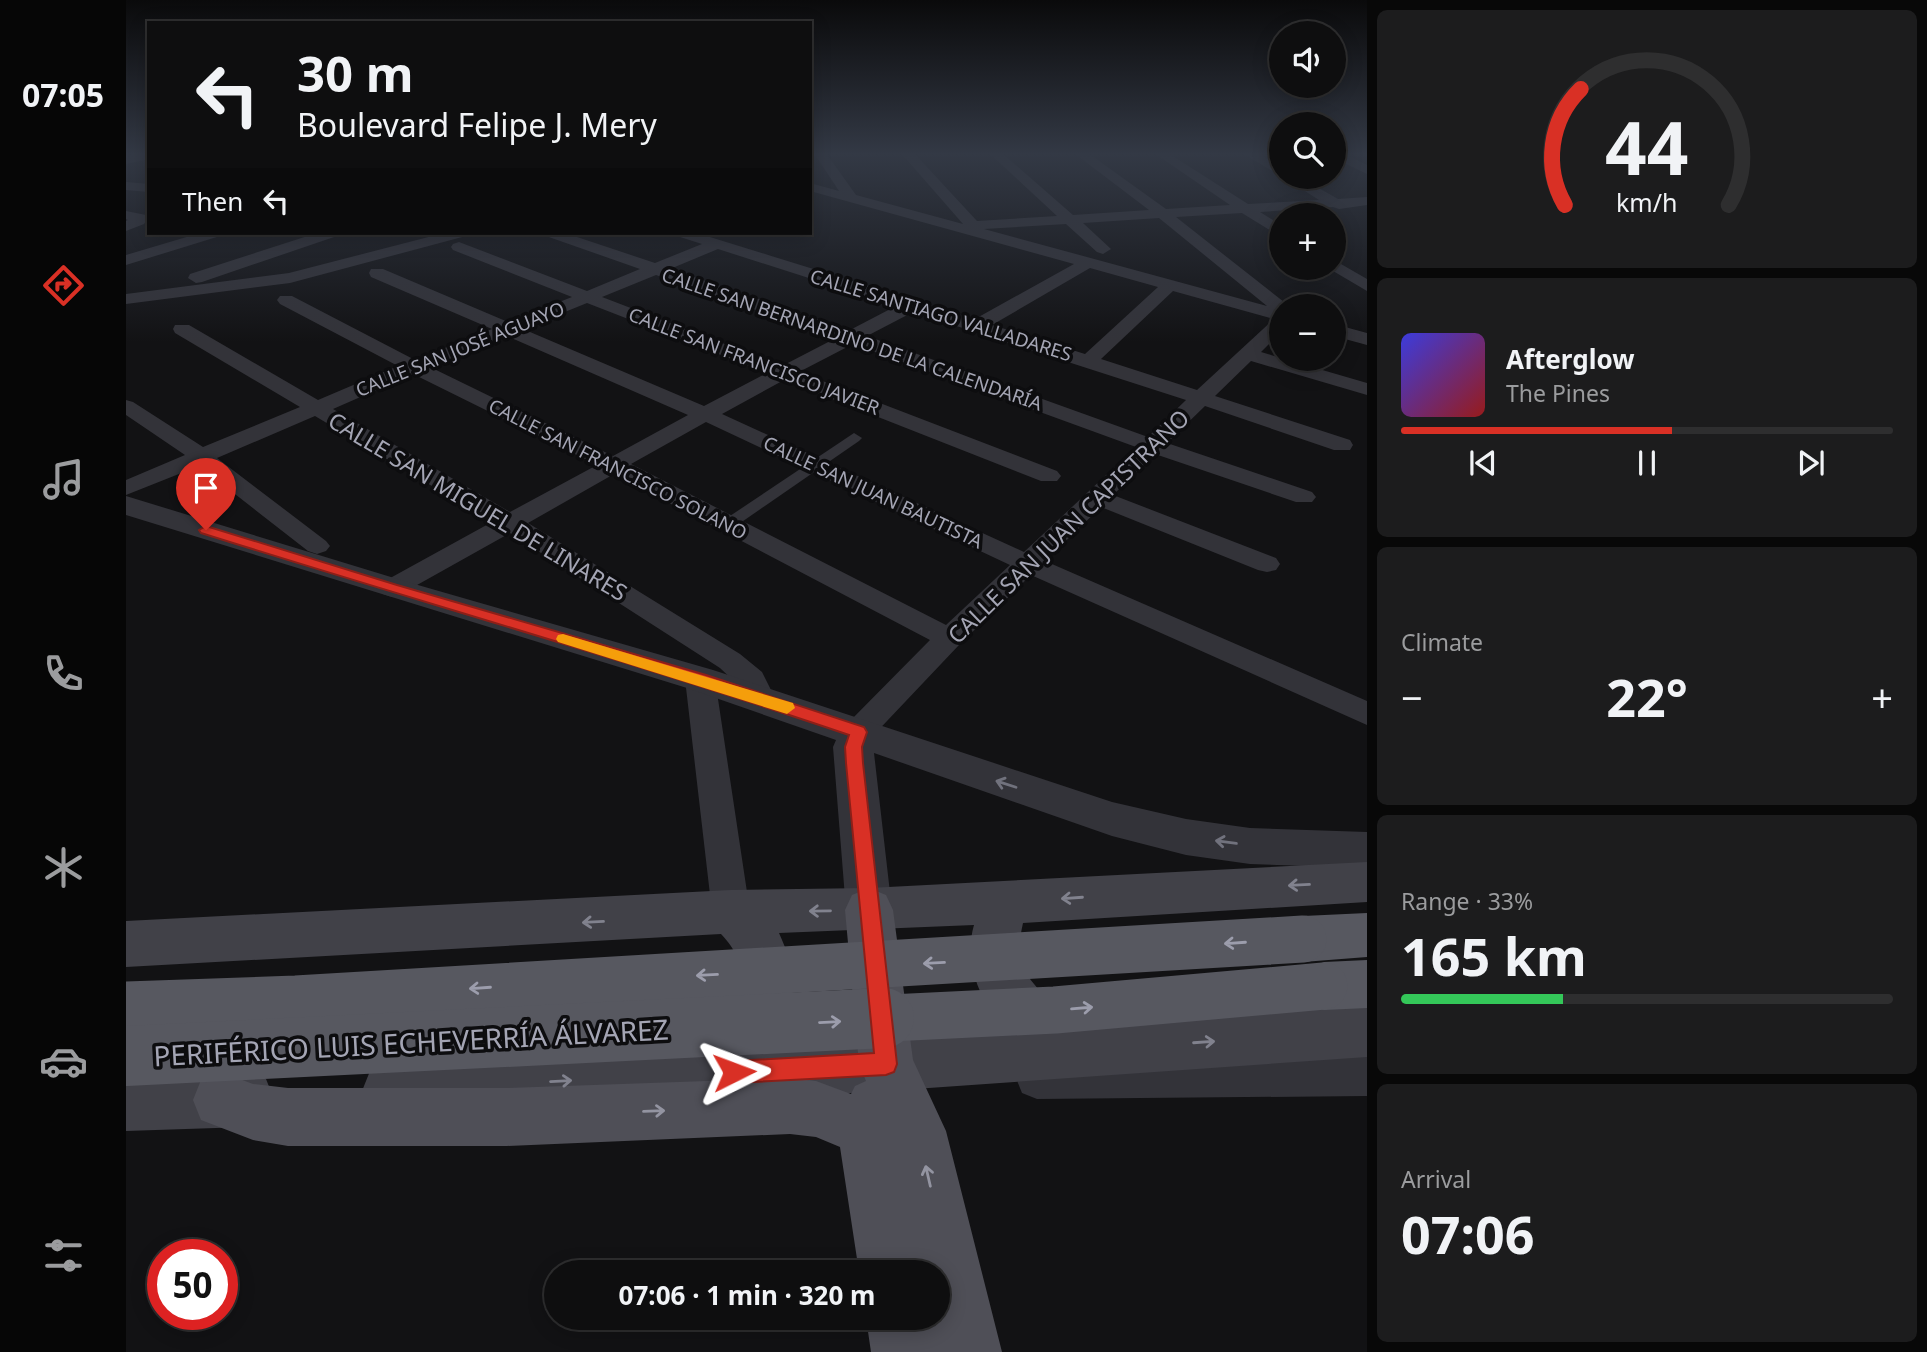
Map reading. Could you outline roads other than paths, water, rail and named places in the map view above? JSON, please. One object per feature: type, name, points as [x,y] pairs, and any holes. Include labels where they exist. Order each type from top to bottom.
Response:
[{"type":"highway","name":"PERIFÉRICO LUIS ECHEVERRÍA ÁLVAREZ","points":[[126,1005],[310,998],[1367,935]]},
{"type":"highway","name":"PERIFÉRICO LUIS ECHEVERRÍA ÁLVAREZ","points":[[126,1056],[1055,1010],[1345,985]]},
{"type":"main road","points":[[126,944],[601,921],[731,912],[869,910],[1367,882]]},
{"type":"main road","points":[[1008,902],[996,923],[993,950],[1000,979],[1017,1007],[1042,1032],[1074,1051]]},
{"type":"main road","points":[[869,910],[886,1064],[917,1131],[907,1254]]},
{"type":"main road","points":[[709,1073],[736,1056],[755,1033],[767,1007],[770,979],[764,952],[750,930],[731,912]]},
{"type":"main road","name":"PERIFÉRICO LUIS ECHEVERRÍA ÁLVAREZ","points":[[126,1103],[886,1064],[1367,1031]]},
{"type":"main road","points":[[886,1064],[868,1142],[907,1254],[968,1352]]},
{"type":"main road","points":[[222,1100],[253,1112],[288,1117],[507,1117],[781,1106],[816,1109],[869,1130]]},
{"type":"main road","points":[[901,1330],[905,1352]]},
{"type":"street","points":[[126,226],[141,218],[131,216]]},
{"type":"street","points":[[915,216],[976,229],[1087,263],[1269,312]]},
{"type":"street","points":[[964,216],[976,229]]},
{"type":"street","points":[[1068,216],[1103,248]]},
{"type":"street","points":[[976,229],[1132,216]]},
{"type":"street","points":[[1166,216],[1269,298]]},
{"type":"street","points":[[126,260],[208,235]]},
{"type":"street","name":"CALLE SAN JUAN BAUTISTA","points":[[292,235],[705,414],[1029,564],[1367,714]]},
{"type":"street","points":[[129,300],[326,235]]},
{"type":"street","name":"CALLE SAN BERNARDINO DE LA CALENDARÍA","points":[[557,235],[1304,497]]},
{"type":"street","name":"CALLE SANTIAGO VALLADARES","points":[[688,235],[1088,361],[1342,445]]},
{"type":"street","points":[[129,300],[370,267],[460,240]]},
{"type":"street","name":"CALLE SAN FRANCISCO JAVIER","points":[[460,240],[586,297],[1049,476]]},
{"type":"street","name":"CALLE SAN JOSÉ AGUAYO","points":[[126,488],[717,244]]},
{"type":"street","points":[[976,326],[1087,263]]},
{"type":"street","points":[[1346,273],[1367,286]]},
{"type":"street","points":[[1088,361],[1170,285]]},
{"type":"street","points":[[129,300],[152,315]]},
{"type":"street","name":"CALLE SAN FRANCISCO SOLANO","points":[[286,300],[414,367],[615,465],[949,638]]},
{"type":"street","points":[[391,589],[705,414],[910,306]]},
{"type":"street","name":"CALLE SAN MIGUEL DE LINARES","points":[[182,329],[510,522],[730,661],[751,680],[760,698]]},
{"type":"street","name":"CALLE SAN JUAN CAPISTRANO","points":[[858,732],[949,638],[1269,333]]},
{"type":"street","points":[[1346,333],[1367,339]]},
{"type":"street","points":[[1247,354],[1367,389]]},
{"type":"street","points":[[126,406],[201,456],[317,547]]},
{"type":"street","points":[[727,524],[855,438]]},
{"type":"street","points":[[1098,498],[1267,564]]},
{"type":"street","points":[[126,505],[391,589],[760,698],[1112,819],[1186,837],[1292,849],[1367,850]]},
{"type":"street","points":[[700,679],[731,912]]},
{"type":"street","points":[[858,732],[853,747],[869,910]]},
{"type":"street","name":"PERIFÉRICO LUIS ECHEVERRÍA ÁLVAREZ","points":[[952,1060],[982,1072],[1032,1078],[1367,1075]]}]
